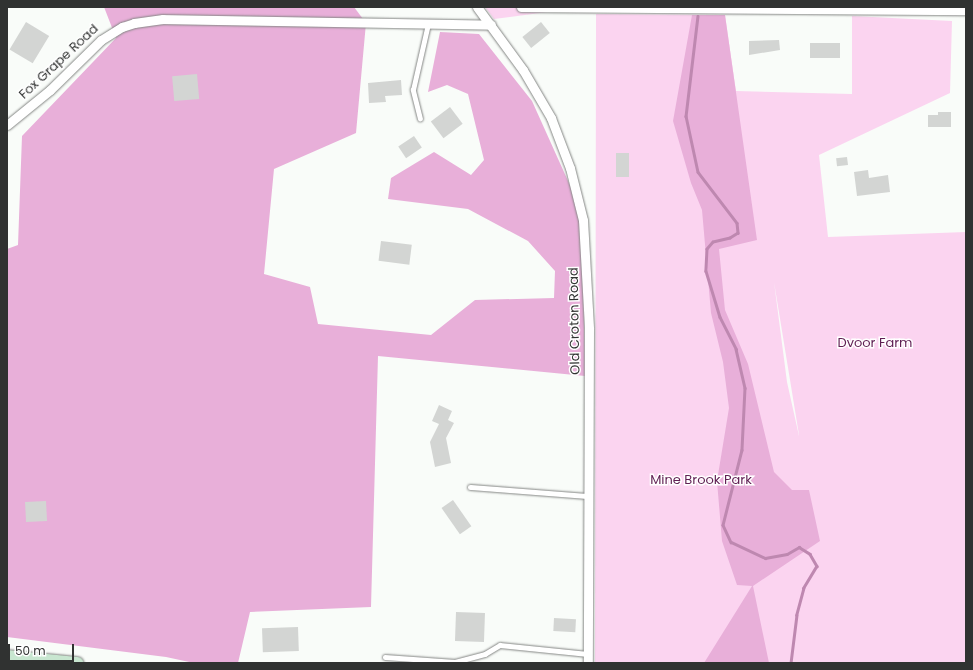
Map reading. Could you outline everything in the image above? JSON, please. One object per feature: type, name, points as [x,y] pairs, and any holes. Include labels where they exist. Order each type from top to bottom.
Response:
[{"type":"main road","points":[[7,656],[77,663]]},
{"type":"street","name":"Old Croton Road","points":[[477,7],[523,70],[551,118],[578,194],[588,275],[588,659]]},
{"type":"street","points":[[521,7],[966,10]]},
{"type":"street","name":"Fox Grape Road","points":[[7,125],[50,90],[101,40],[122,27],[134,23],[163,19],[491,26]]},
{"type":"lane","points":[[420,119],[413,90],[428,24]]},
{"type":"lane","points":[[470,487],[588,496]]},
{"type":"lane","points":[[385,657],[455,662],[485,654],[500,645],[588,659]]},
{"type":"green space","points":[[485,7],[585,7],[494,19]]},
{"type":"green space","points":[[596,14],[725,15],[736,91],[852,94],[852,16],[952,21],[950,93],[819,155],[828,237],[966,232],[966,663],[595,663]],"holes":[[[774,282],[799,436],[787,382]]]},
{"type":"shaded area","points":[[104,7],[354,7],[366,23],[356,133],[274,169],[264,274],[310,287],[318,324],[431,335],[475,300],[554,298],[555,271],[528,241],[468,209],[388,199],[391,178],[434,152],[471,175],[484,160],[468,94],[447,85],[428,92],[440,32],[479,34],[532,101],[582,212],[585,376],[378,356],[371,607],[250,612],[238,663],[194,663],[166,657],[7,637],[7,249],[18,245],[22,136],[116,38]]},
{"type":"shaded area","points":[[692,15],[725,15],[757,240],[719,249],[725,310],[748,364],[774,472],[792,490],[809,490],[820,541],[753,586],[769,663],[704,663],[752,586],[737,585],[722,541],[717,481],[729,408],[723,362],[711,313],[702,210],[691,183],[673,121]]},
{"type":"building","points":[[26,22],[49,36],[33,63],[10,49]]},
{"type":"building","points":[[541,22],[550,33],[531,48],[522,37]]},
{"type":"building","points":[[779,40],[780,50],[749,55],[749,41]]},
{"type":"building","points":[[810,43],[840,43],[840,58],[810,58]]},
{"type":"building","points":[[197,74],[199,99],[174,101],[172,76]]},
{"type":"building","points":[[401,80],[402,95],[385,96],[386,102],[369,103],[368,83]]},
{"type":"building","points":[[450,107],[463,124],[443,138],[431,121]]},
{"type":"building","points":[[938,112],[951,112],[951,127],[928,127],[928,115],[938,115]]},
{"type":"building","points":[[414,136],[422,148],[406,158],[398,147]]},
{"type":"building","points":[[616,153],[629,153],[629,177],[616,177]]},
{"type":"building","points":[[847,157],[848,165],[837,166],[836,158]]},
{"type":"building","points":[[868,170],[869,178],[888,175],[890,192],[857,196],[854,172]]},
{"type":"building","points":[[381,241],[412,245],[409,265],[379,261]]},
{"type":"building","points":[[439,405],[452,411],[448,420],[454,423],[446,438],[451,463],[435,467],[430,442],[439,424],[432,421]]},
{"type":"building","points":[[453,500],[471,526],[460,534],[442,508]]},
{"type":"building","points":[[46,501],[47,521],[26,522],[25,502]]},
{"type":"building","points":[[456,612],[485,613],[484,642],[455,641]]},
{"type":"building","points":[[554,618],[576,619],[575,632],[553,631]]},
{"type":"building","points":[[298,627],[299,651],[263,652],[262,628]]},
{"type":"waterway","points":[[698,16],[686,116],[698,172],[737,223],[738,233],[730,238],[713,242],[707,249],[706,271],[720,317],[736,349],[745,388],[742,450],[723,525],[731,542],[765,558],[787,554],[799,547],[810,554],[817,566],[804,588],[797,615],[791,663]]},
{"type":"park label","name":"Dvoor Farm","points":[[875,343]]},
{"type":"park label","name":"Mine Brook Park","points":[[701,480]]}]
